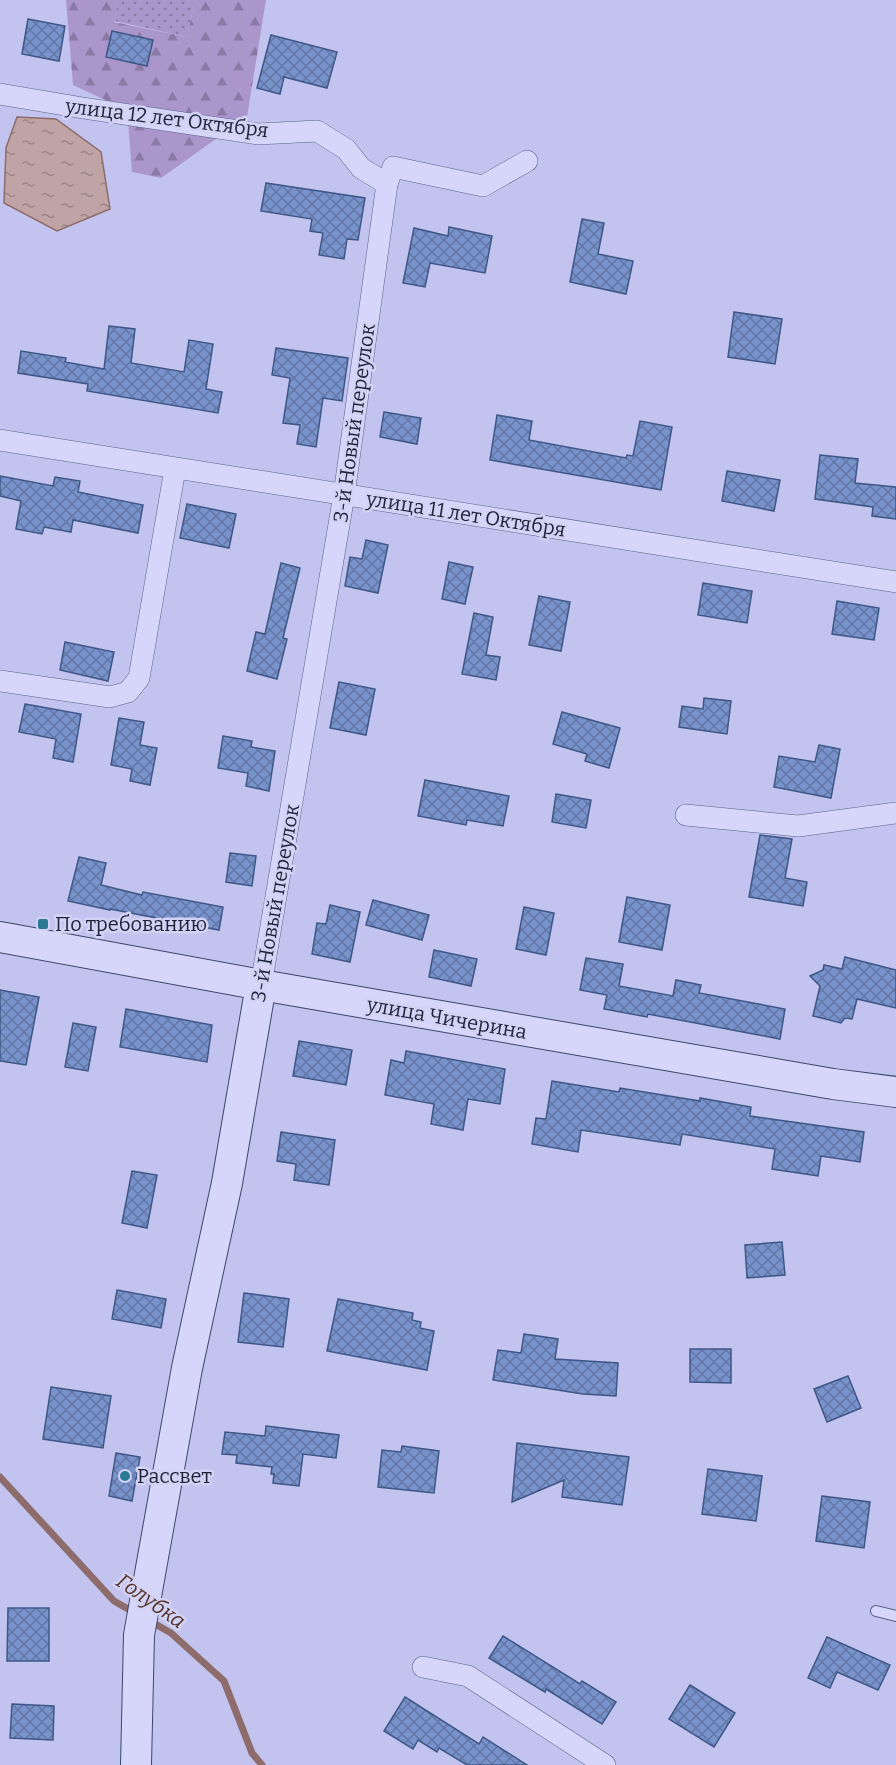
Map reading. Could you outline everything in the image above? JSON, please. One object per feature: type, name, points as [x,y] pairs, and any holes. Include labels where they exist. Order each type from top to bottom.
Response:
[{"type":"street","name":"улица 12 лет Октября","points":[[0,94],[258,134],[317,131],[346,149],[361,168],[390,176],[483,186],[526,161]]},
{"type":"street","name":"3-й Новый переулок","points":[[136,1765],[139,1635],[187,1368],[226,1183],[261,986],[345,495],[390,176]]},
{"type":"street","name":"улица 11 лет Октября","points":[[0,440],[896,582]]},
{"type":"street","points":[[0,681],[111,697],[128,692],[139,678],[175,469]]},
{"type":"street","points":[[686,816],[798,826],[896,813]]},
{"type":"street","name":"улица Чичерина","points":[[0,937],[261,986],[821,1082],[896,1092]]},
{"type":"street","points":[[423,1667],[468,1676],[605,1765]]},
{"type":"lane","points":[[876,1611],[896,1616]]},
{"type":"green space","points":[[66,0],[118,0],[114,22],[187,37],[195,0],[266,0],[247,117],[161,178],[132,172],[127,110],[73,85]]},
{"type":"green space","points":[[118,0],[195,0],[187,37],[114,21]]},
{"type":"water","points":[[17,117],[56,119],[101,152],[110,209],[57,231],[4,203],[6,148]]},
{"type":"building","points":[[28,19],[65,26],[59,61],[22,54]]},
{"type":"building","points":[[112,31],[153,40],[147,66],[106,57]]},
{"type":"building","points":[[271,35],[337,52],[327,88],[284,77],[280,94],[257,88]]},
{"type":"building","points":[[266,183],[365,198],[358,240],[347,239],[344,259],[319,255],[323,233],[310,231],[312,219],[261,211]]},
{"type":"building","points":[[582,219],[604,223],[598,254],[633,261],[626,294],[570,282]]},
{"type":"building","points":[[449,227],[492,236],[485,273],[430,263],[425,287],[403,283],[414,228],[448,236]]},
{"type":"building","points":[[734,312],[782,319],[775,364],[728,357]]},
{"type":"building","points":[[109,326],[135,329],[131,363],[184,372],[189,340],[213,344],[206,389],[222,392],[218,413],[87,391],[88,384],[18,373],[21,351],[66,358],[65,362],[104,369]]},
{"type":"building","points":[[276,348],[348,358],[342,401],[323,398],[316,447],[297,444],[300,425],[283,423],[290,378],[272,375]]},
{"type":"building","points":[[384,412],[421,418],[417,444],[380,437]]},
{"type":"building","points":[[497,415],[532,421],[529,440],[626,458],[627,455],[633,456],[640,421],[672,427],[661,490],[490,460]]},
{"type":"building","points":[[820,455],[858,459],[855,483],[896,487],[896,519],[872,516],[873,507],[815,499]]},
{"type":"building","points":[[727,471],[780,480],[774,511],[722,501]]},
{"type":"building","points":[[0,476],[53,486],[55,477],[80,481],[78,492],[143,505],[138,533],[73,520],[71,532],[44,527],[42,534],[16,529],[21,501],[0,496]]},
{"type":"building","points":[[187,504],[236,514],[229,548],[180,538]]},
{"type":"building","points":[[366,540],[388,545],[378,593],[345,586],[350,557],[362,559]]},
{"type":"building","points":[[449,562],[473,567],[465,604],[442,599]]},
{"type":"building","points":[[281,563],[300,568],[283,638],[287,639],[277,679],[247,671],[256,632],[265,634]]},
{"type":"building","points":[[703,583],[752,591],[747,623],[698,615]]},
{"type":"building","points":[[539,596],[570,602],[561,651],[529,645]]},
{"type":"building","points":[[837,601],[879,608],[874,640],[832,634]]},
{"type":"building","points":[[474,613],[493,617],[486,655],[500,657],[496,680],[462,674]]},
{"type":"building","points":[[65,642],[114,652],[108,681],[60,670]]},
{"type":"building","points":[[339,682],[375,689],[366,735],[330,728]]},
{"type":"building","points":[[704,698],[731,701],[727,734],[679,727],[682,706],[703,709]]},
{"type":"building","points":[[25,704],[81,714],[73,762],[53,758],[56,739],[19,732]]},
{"type":"building","points":[[562,712],[620,728],[609,768],[585,761],[587,754],[553,744]]},
{"type":"building","points":[[119,718],[144,722],[140,745],[157,748],[150,785],[130,781],[132,769],[111,765]]},
{"type":"building","points":[[223,736],[252,741],[251,747],[275,751],[269,791],[246,786],[248,773],[218,768]]},
{"type":"building","points":[[819,745],[840,749],[831,798],[774,787],[779,756],[815,762]]},
{"type":"building","points":[[425,780],[509,796],[503,826],[467,820],[466,825],[418,816]]},
{"type":"building","points":[[556,794],[591,800],[586,828],[552,822]]},
{"type":"building","points":[[760,835],[792,839],[785,878],[807,882],[803,906],[749,897]]},
{"type":"building","points":[[230,853],[256,856],[252,886],[226,882]]},
{"type":"building","points":[[79,857],[106,863],[101,885],[142,895],[143,892],[223,907],[219,930],[68,901]]},
{"type":"building","points":[[627,897],[670,905],[662,950],[619,942]]},
{"type":"building","points":[[373,900],[429,915],[422,940],[366,925]]},
{"type":"building","points":[[330,905],[360,912],[350,962],[312,954],[317,923],[326,924]]},
{"type":"building","points":[[524,907],[554,913],[546,955],[516,949]]},
{"type":"building","points":[[434,950],[477,959],[471,986],[429,977]]},
{"type":"building","points":[[845,957],[896,970],[896,1008],[857,999],[852,1019],[845,1018],[841,1023],[813,1016],[820,986],[810,976],[823,970],[824,965],[842,969]]},
{"type":"building","points":[[586,958],[623,964],[619,986],[673,996],[676,980],[701,985],[699,993],[785,1009],[780,1039],[648,1014],[647,1017],[604,1009],[607,995],[580,990]]},
{"type":"building","points":[[0,990],[39,997],[26,1065],[0,1061]]},
{"type":"building","points":[[126,1009],[212,1025],[207,1062],[120,1047]]},
{"type":"building","points":[[73,1023],[96,1027],[88,1071],[65,1067]]},
{"type":"building","points":[[299,1041],[352,1050],[346,1085],[293,1076]]},
{"type":"building","points":[[406,1051],[505,1069],[500,1104],[468,1099],[463,1130],[431,1124],[434,1104],[385,1095],[391,1060],[404,1063]]},
{"type":"building","points":[[552,1081],[619,1092],[620,1088],[700,1101],[700,1098],[751,1107],[750,1116],[864,1132],[860,1162],[821,1156],[818,1176],[772,1169],[775,1149],[682,1134],[680,1145],[581,1130],[578,1152],[532,1144],[536,1118],[546,1119]]},
{"type":"building","points":[[281,1132],[335,1140],[329,1185],[294,1180],[296,1164],[277,1161]]},
{"type":"building","points":[[132,1171],[157,1175],[147,1228],[122,1223]]},
{"type":"building","points":[[782,1242],[785,1275],[747,1278],[745,1245]]},
{"type":"building","points":[[117,1290],[166,1299],[161,1328],[112,1319]]},
{"type":"building","points":[[244,1293],[289,1299],[283,1347],[238,1342]]},
{"type":"building","points":[[338,1299],[413,1313],[412,1320],[421,1322],[420,1328],[434,1331],[427,1370],[327,1351]]},
{"type":"building","points":[[524,1334],[558,1339],[555,1359],[618,1363],[616,1396],[583,1394],[493,1380],[498,1350],[521,1353]]},
{"type":"building","points":[[690,1349],[731,1349],[731,1383],[690,1382]]},
{"type":"building","points":[[848,1376],[861,1408],[827,1422],[814,1389]]},
{"type":"building","points":[[51,1387],[111,1396],[103,1448],[43,1439]]},
{"type":"building","points":[[266,1426],[339,1435],[336,1458],[303,1454],[299,1486],[273,1483],[272,1467],[236,1463],[237,1455],[222,1454],[225,1432],[265,1436]]},
{"type":"building","points":[[517,1443],[629,1457],[622,1505],[562,1497],[564,1480],[512,1502]]},
{"type":"building","points":[[402,1446],[439,1451],[434,1493],[378,1487],[382,1450],[401,1452]]},
{"type":"building","points":[[116,1453],[140,1457],[132,1501],[109,1496]]},
{"type":"building","points":[[708,1469],[762,1476],[756,1521],[702,1514]]},
{"type":"building","points":[[822,1496],[870,1502],[864,1548],[816,1541]]},
{"type":"building","points":[[8,1608],[49,1608],[49,1661],[7,1661]]},
{"type":"building","points":[[503,1636],[580,1684],[582,1681],[616,1702],[602,1724],[546,1689],[545,1692],[489,1658]]},
{"type":"building","points":[[827,1637],[890,1665],[878,1690],[837,1672],[830,1688],[808,1678]]},
{"type":"building","points":[[690,1685],[735,1713],[714,1747],[669,1719]]},
{"type":"building","points":[[405,1697],[479,1744],[483,1737],[527,1765],[467,1765],[439,1748],[437,1752],[418,1740],[413,1749],[384,1731]]},
{"type":"building","points":[[12,1704],[54,1706],[53,1740],[10,1738]]},
{"type":"waterway","name":"Голубка","points":[[0,1477],[114,1601],[135,1613]]},
{"type":"waterway","name":"Голубка","points":[[150,1621],[171,1633],[224,1681],[252,1753],[262,1765]]},
{"type":"place","name":"По требованию","points":[[43,924]]},
{"type":"place","name":"Рассвет","points":[[125,1476]]}]
